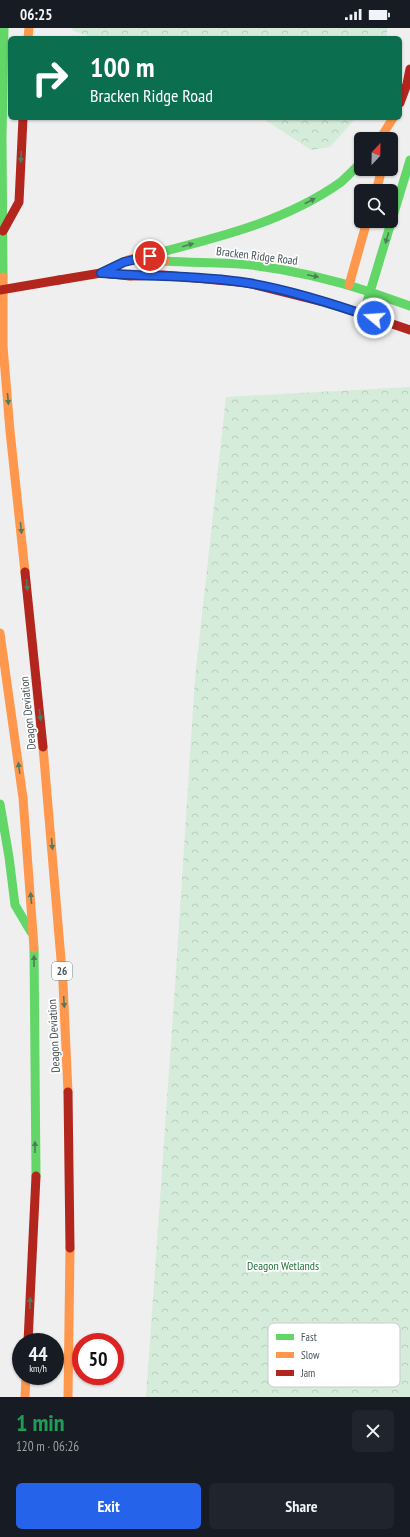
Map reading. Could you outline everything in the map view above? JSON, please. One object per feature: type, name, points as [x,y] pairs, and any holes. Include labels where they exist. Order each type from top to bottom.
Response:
[{"type":"main road","name":"Deagon Deviation","points":[[4,28],[2,137],[4,354],[10,431],[46,779],[63,983],[68,1086],[70,1201],[68,1397]]},
{"type":"main road","points":[[402,98],[410,69]]},
{"type":"main road","points":[[2,233],[19,202],[23,120]]},
{"type":"main road","points":[[385,132],[392,120]]},
{"type":"main road","points":[[388,127],[389,132]]},
{"type":"main road","points":[[363,314],[410,160]]},
{"type":"main road","points":[[150,256],[223,235],[269,219],[311,201],[339,183],[354,170]]},
{"type":"main road","points":[[345,296],[365,228]]},
{"type":"main road","name":"Bracken Ridge Road","points":[[101,273],[124,262],[150,256],[165,261],[212,262],[273,269],[318,277],[345,296],[363,314],[410,330]]},
{"type":"main road","name":"Bracken Ridge Road","points":[[0,290],[101,273],[130,276],[163,275],[248,284],[306,297],[345,296],[370,292],[410,306]]},
{"type":"main road","name":"Deagon Deviation","points":[[0,633],[23,798],[34,936],[36,1186],[28,1333]]},
{"type":"main road","points":[[0,804],[15,905],[34,936]]},
{"type":"main road","points":[[25,1397],[26,1385]]},
{"type":"green space","points":[[71,28],[387,28],[387,36],[88,36],[74,31]]},
{"type":"green space","points":[[265,120],[354,120],[330,147],[311,150]]},
{"type":"green space","name":"Deagon Wetlands","points":[[410,387],[410,1397],[146,1397],[195,678],[226,397]]},
{"type":"traffic: fast","points":[[3,277],[2,137],[4,28]]},
{"type":"traffic: fast","points":[[370,292],[410,160]]},
{"type":"traffic: fast","points":[[150,255],[225,235],[297,208],[341,182],[354,170]]},
{"type":"traffic: fast","points":[[165,261],[230,263],[266,267],[341,283],[370,292],[363,314],[319,301]]},
{"type":"traffic: fast","points":[[370,292],[410,306]]},
{"type":"traffic: fast","points":[[0,804],[15,905],[31,932]]},
{"type":"traffic: fast","points":[[34,948],[36,1176]]},
{"type":"traffic: slow","points":[[28,36],[29,28]]},
{"type":"traffic: slow","points":[[384,132],[392,120]]},
{"type":"traffic: slow","points":[[378,184],[380,176]]},
{"type":"traffic: slow","points":[[349,285],[365,228]]},
{"type":"traffic: slow","points":[[101,273],[137,257],[152,256],[165,261]]},
{"type":"traffic: slow","points":[[3,277],[3,346],[10,431],[25,572]]},
{"type":"traffic: slow","points":[[0,633],[23,798],[34,948]]},
{"type":"traffic: slow","points":[[43,747],[63,983],[68,1092]]},
{"type":"traffic: slow","points":[[68,1397],[70,1248]]},
{"type":"traffic: slow","points":[[25,1397],[26,1385]]},
{"type":"traffic: jam","points":[[402,98],[410,69]]},
{"type":"traffic: jam","points":[[3,231],[19,202],[23,120]]},
{"type":"traffic: jam","points":[[59,280],[101,273],[130,276],[163,275],[248,283],[319,301]]},
{"type":"traffic: jam","points":[[0,290],[59,280]]},
{"type":"traffic: jam","points":[[363,314],[410,330]]},
{"type":"traffic: jam","points":[[25,572],[43,747]]},
{"type":"traffic: jam","points":[[68,1092],[70,1248]]},
{"type":"traffic: jam","points":[[28,1333],[36,1176]]},
{"type":"route","points":[[150,256],[124,262],[101,273],[130,276],[163,275],[203,278],[248,284],[306,297],[374,318]]}]
